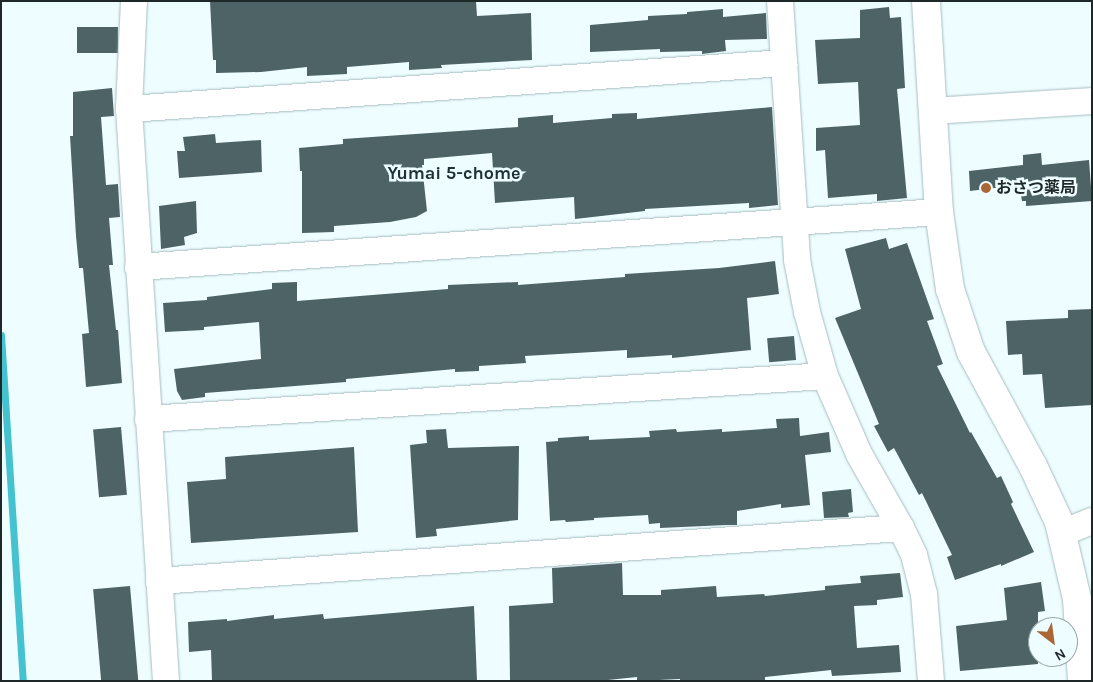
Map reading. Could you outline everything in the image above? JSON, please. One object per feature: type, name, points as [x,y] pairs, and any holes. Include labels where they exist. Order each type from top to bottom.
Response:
[{"type":"street","points":[[134,1],[129,109],[166,681]]},
{"type":"street","points":[[780,1],[797,260],[807,312],[825,376],[859,454],[902,528],[914,555],[924,594],[931,681]]},
{"type":"street","points":[[926,1],[938,212],[950,289],[971,352],[1048,497],[1062,533],[1076,599],[1082,681]]},
{"type":"street","points":[[129,109],[784,63]]},
{"type":"street","points":[[933,111],[1092,102]]},
{"type":"street","points":[[138,267],[938,212]]},
{"type":"street","points":[[148,419],[825,376]]},
{"type":"street","points":[[1062,533],[1092,521]]},
{"type":"street","points":[[159,581],[902,528]]},
{"type":"building","points":[[210,1],[476,1],[477,16],[531,13],[532,60],[441,65],[442,68],[409,70],[409,62],[347,67],[347,74],[307,76],[307,67],[261,72],[216,73],[216,60],[213,60]]},
{"type":"building","points":[[889,7],[890,18],[901,17],[905,88],[897,89],[907,198],[877,201],[877,194],[828,198],[825,150],[816,151],[816,128],[860,125],[858,82],[818,84],[815,40],[860,38],[860,10]]},
{"type":"building","points":[[723,9],[723,17],[766,13],[767,39],[725,40],[726,51],[702,54],[702,51],[660,52],[660,49],[590,52],[590,25],[648,20],[648,16],[687,14],[687,12]]},
{"type":"building","points":[[77,27],[118,27],[118,53],[77,53]]},
{"type":"building","points":[[112,88],[114,116],[101,117],[106,185],[118,184],[120,217],[109,218],[113,265],[109,265],[116,330],[118,330],[122,383],[86,387],[82,334],[89,333],[83,268],[79,268],[76,236],[70,136],[73,136],[73,92]]},
{"type":"building","points":[[772,107],[778,205],[749,208],[749,203],[645,209],[645,211],[575,219],[574,197],[495,203],[492,153],[424,159],[424,165],[422,165],[427,211],[416,217],[390,222],[334,226],[334,232],[302,233],[302,171],[300,171],[299,148],[343,144],[343,139],[518,127],[518,118],[553,115],[553,123],[612,118],[612,114],[637,113],[637,119]]},
{"type":"building","points":[[215,134],[216,143],[261,140],[262,172],[179,178],[177,151],[185,151],[183,137]]},
{"type":"building","points":[[1041,153],[1042,165],[1089,160],[1092,201],[1026,206],[1026,201],[1022,201],[1019,185],[970,191],[969,171],[1023,165],[1023,155]]},
{"type":"building","points":[[196,201],[197,233],[184,237],[185,245],[161,249],[159,206]]},
{"type":"building","points":[[886,238],[889,249],[907,243],[934,319],[927,321],[943,364],[937,366],[970,433],[997,478],[1001,476],[1013,502],[1011,504],[1034,552],[1001,566],[1001,564],[955,580],[947,557],[952,555],[922,493],[919,495],[894,448],[888,452],[874,426],[879,424],[835,318],[861,309],[845,249]]},
{"type":"building","points":[[775,261],[779,294],[747,298],[751,350],[672,358],[672,355],[627,358],[627,350],[525,356],[526,363],[479,366],[479,371],[455,372],[455,369],[346,379],[346,382],[205,393],[205,397],[182,400],[177,391],[174,369],[261,359],[259,322],[204,327],[204,330],[165,332],[163,303],[207,300],[207,297],[272,289],[272,283],[297,282],[297,301],[448,289],[448,285],[518,282],[518,285],[625,277],[625,274],[719,268]]},
{"type":"building","points":[[1092,309],[1092,405],[1045,408],[1042,374],[1023,375],[1022,354],[1008,355],[1006,321],[1068,318],[1068,310]]},
{"type":"building","points":[[794,336],[796,360],[769,362],[767,338]]},
{"type":"building","points":[[799,418],[800,436],[829,432],[831,452],[805,455],[810,505],[781,508],[781,504],[737,511],[737,525],[660,528],[660,523],[649,524],[648,515],[594,518],[594,520],[566,522],[565,520],[550,521],[546,442],[558,441],[558,438],[589,436],[589,440],[650,437],[649,431],[676,429],[677,432],[722,429],[722,432],[777,428],[776,419]]},
{"type":"building","points":[[121,427],[127,495],[99,497],[93,429]]},
{"type":"building","points":[[446,429],[448,448],[519,446],[518,520],[436,529],[437,536],[416,538],[410,445],[427,443],[426,430]]},
{"type":"building","points":[[354,447],[358,532],[191,543],[187,482],[226,479],[225,457]]},
{"type":"building","points":[[851,489],[853,512],[848,513],[849,517],[824,518],[822,492]]},
{"type":"building","points":[[622,563],[623,595],[661,595],[661,590],[716,586],[717,597],[764,594],[765,596],[825,590],[825,586],[861,583],[860,576],[900,573],[903,597],[877,600],[877,605],[854,606],[857,648],[899,645],[901,672],[832,676],[831,670],[765,677],[765,681],[680,681],[680,679],[637,681],[637,677],[598,681],[510,681],[509,606],[553,603],[552,568]]},
{"type":"building","points":[[1041,582],[1045,611],[1038,612],[1038,617],[1028,617],[1028,665],[960,671],[956,626],[1007,620],[1004,588]]},
{"type":"building","points":[[130,586],[138,681],[101,681],[93,589]]},
{"type":"building","points":[[474,606],[477,681],[212,681],[211,650],[189,652],[188,622],[227,619],[227,621],[274,615],[274,619],[323,614],[324,619]]},
{"type":"waterway","points":[[1,335],[23,681]]},
{"type":"place","name":"おさつ薬局","points":[[986,188]]},
{"type":"district","name":"Yumai 5-chome","points":[[454,173]]}]
